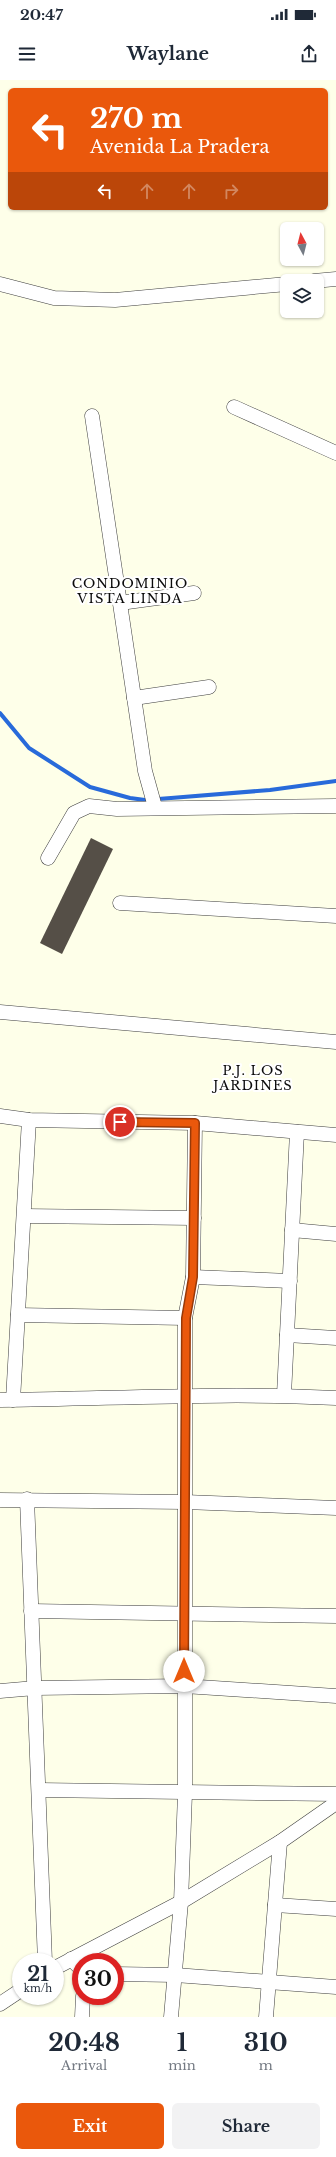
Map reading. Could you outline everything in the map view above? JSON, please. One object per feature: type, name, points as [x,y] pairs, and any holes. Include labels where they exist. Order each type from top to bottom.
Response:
[{"type":"street","points":[[324,280],[336,279]]},
{"type":"street","points":[[0,284],[54,298],[115,300],[280,285]]},
{"type":"street","points":[[234,406],[336,453]]},
{"type":"street","points":[[92,416],[145,771],[154,802]]},
{"type":"street","points":[[120,603],[194,594]]},
{"type":"street","points":[[134,698],[209,688]]},
{"type":"street","points":[[48,858],[74,813],[89,806],[117,809],[154,802],[336,806]]},
{"type":"street","points":[[120,902],[336,916]]},
{"type":"street","points":[[0,1012],[336,1041]]},
{"type":"street","points":[[0,1116],[29,1120],[195,1123],[336,1135]]},
{"type":"street","points":[[29,1120],[18,1315],[6,1400],[185,1395],[284,1395],[336,1398]]},
{"type":"street","points":[[171,2017],[181,1902],[185,1793],[184,1614],[186,1318],[193,1277],[195,1123]]},
{"type":"street","points":[[284,1395],[297,1132]]},
{"type":"street","points":[[24,1216],[194,1218]]},
{"type":"street","points":[[292,1230],[336,1234]]},
{"type":"street","points":[[193,1277],[290,1281]]},
{"type":"street","points":[[18,1315],[186,1318]]},
{"type":"street","points":[[287,1334],[336,1338]]},
{"type":"street","points":[[0,1500],[185,1502],[336,1508]]},
{"type":"street","points":[[27,1500],[31,1611],[36,1688],[45,1953]]},
{"type":"street","points":[[31,1611],[336,1616]]},
{"type":"street","points":[[0,1692],[36,1688],[184,1686],[336,1696]]},
{"type":"street","points":[[39,1790],[336,1794]]},
{"type":"street","points":[[64,1963],[181,1902],[280,1842],[336,1804]]},
{"type":"street","points":[[266,2017],[280,1842]]},
{"type":"street","points":[[275,1905],[336,1909]]},
{"type":"street","points":[[124,1974],[175,1975],[336,1987]]},
{"type":"street","points":[[0,2004],[12,1996]]},
{"type":"street","points":[[82,2017],[83,2005]]},
{"type":"building","points":[[91,838],[113,849],[62,954],[40,943]]},
{"type":"waterway","points":[[0,713],[29,748],[90,787],[130,798],[145,800],[270,790],[336,781]]},
{"type":"district","name":"CONDOMINIO VISTA LINDA","points":[[130,590]]},
{"type":"district","name":"P.J. LOS JARDINES","points":[[253,1078]]},
{"type":"route","points":[[120,1122],[195,1123],[193,1277],[186,1318],[184,1671]]}]
